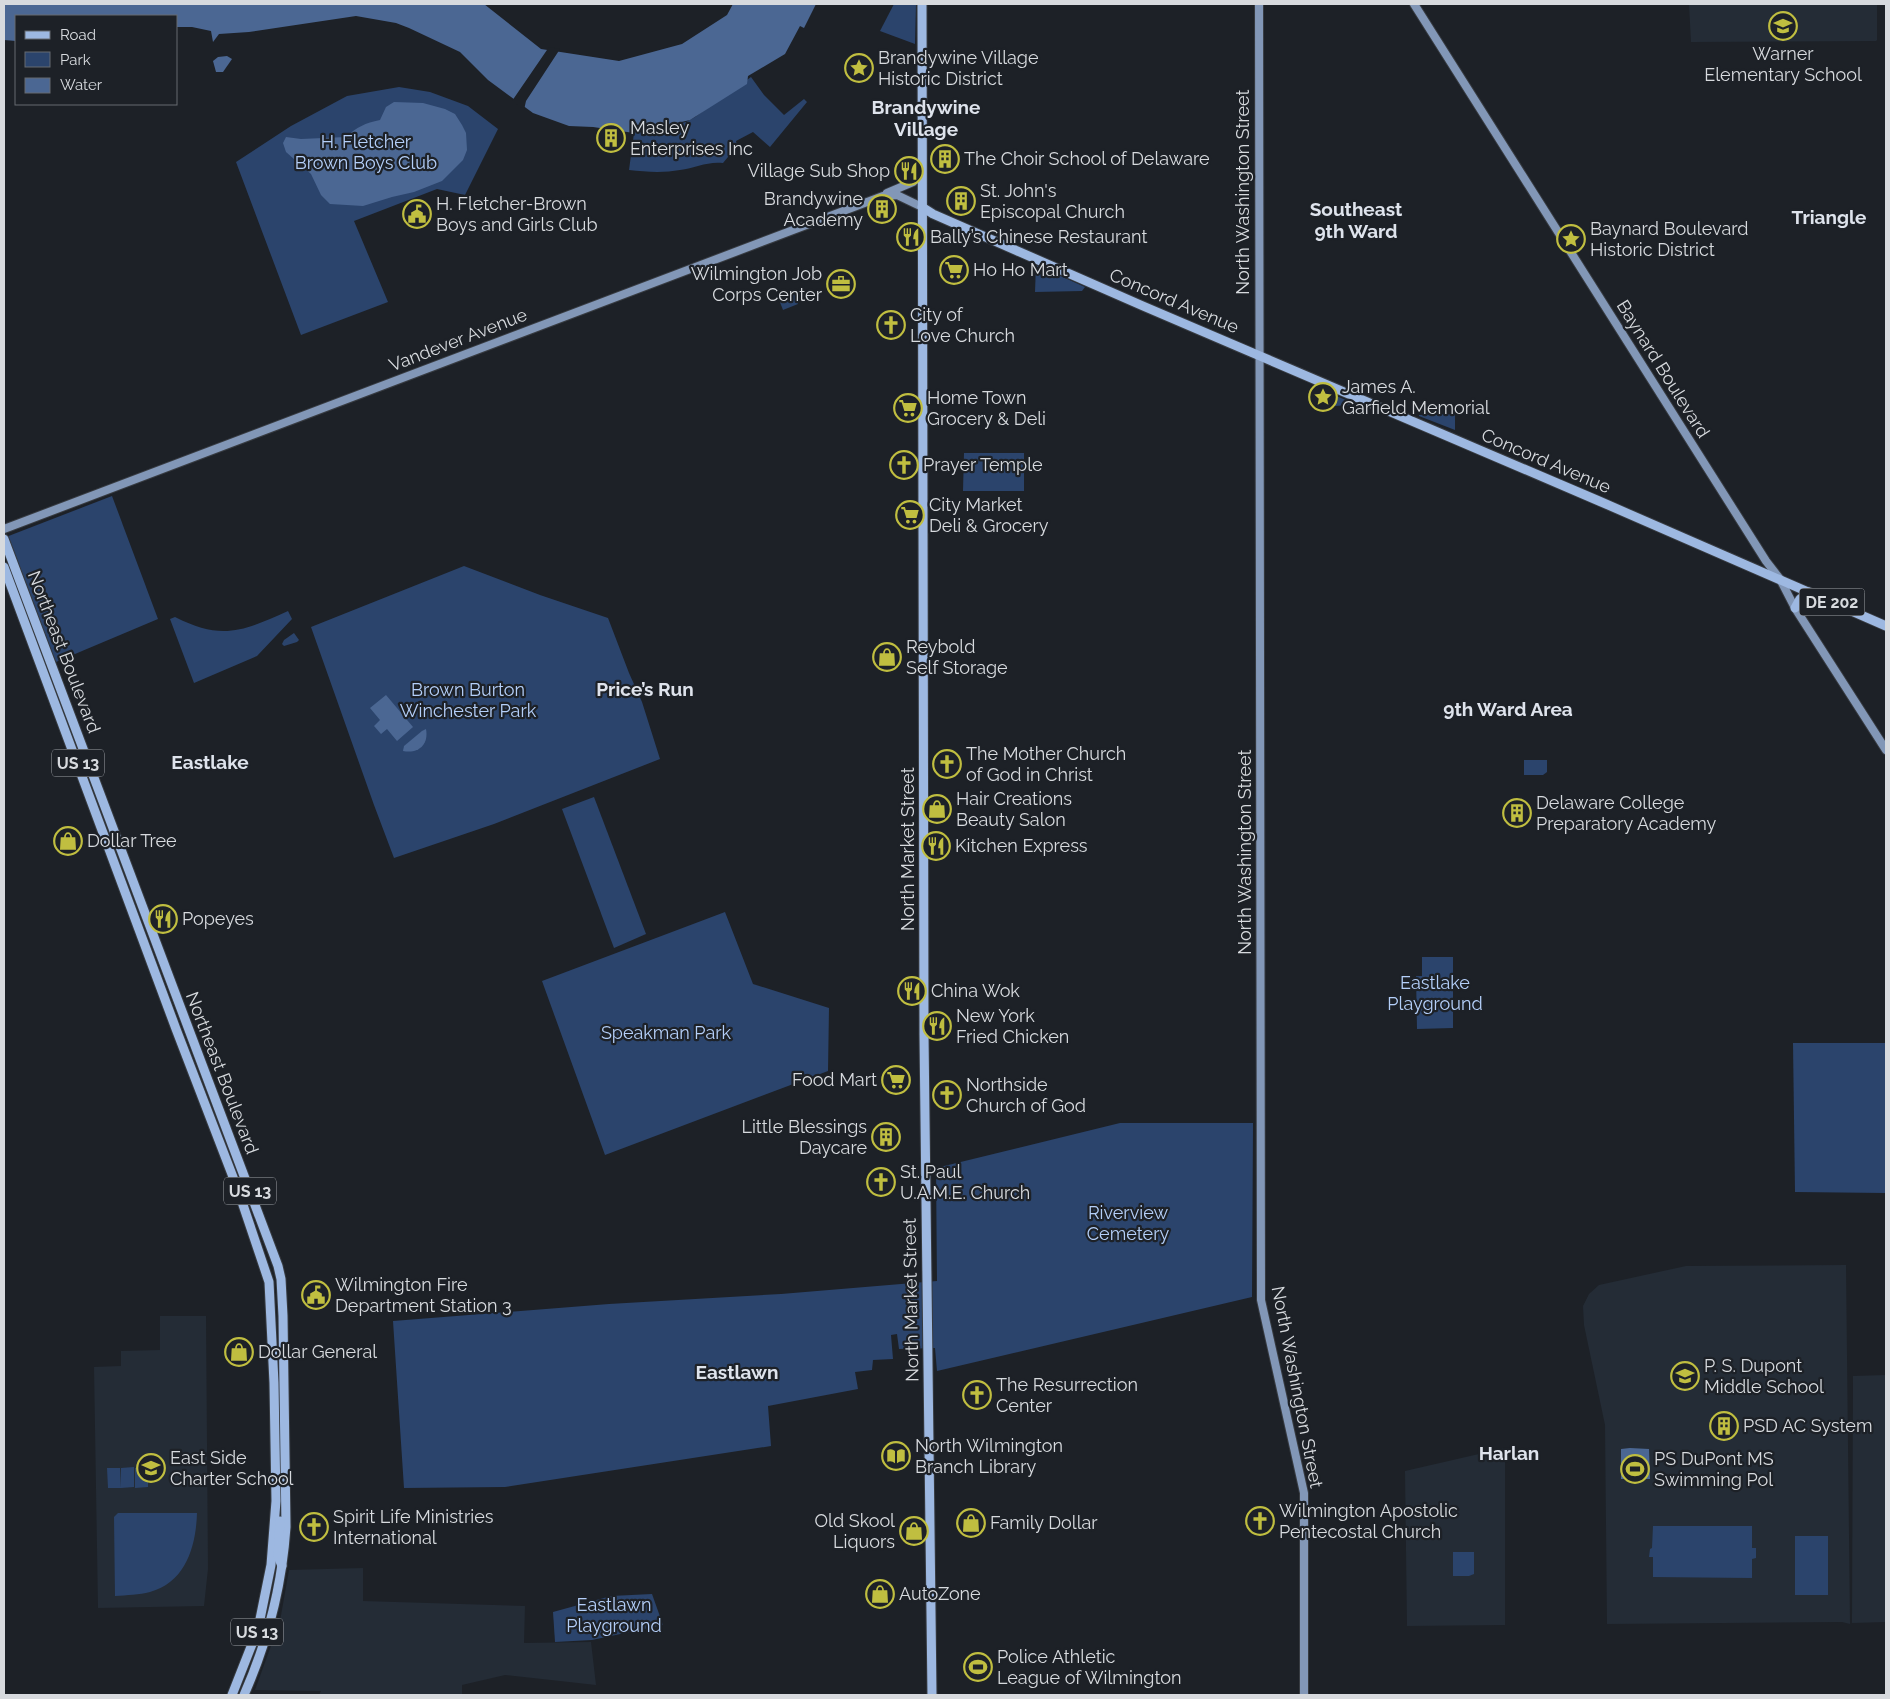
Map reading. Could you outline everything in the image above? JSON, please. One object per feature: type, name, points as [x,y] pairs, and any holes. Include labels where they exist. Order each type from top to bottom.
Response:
[{"type":"main road","name":"North Market Street","points":[[922,4],[924,1035],[932,1695]]},
{"type":"main road","name":"North Washington Street","points":[[1258,4],[1261,1300],[1304,1494],[1304,1695]]},
{"type":"main road","name":"Baynard Boulevard","points":[[1414,4],[1886,750]]},
{"type":"main road","points":[[883,196],[913,182],[922,174]]},
{"type":"main road","name":"Vandever Avenue","points":[[4,529],[883,196],[897,194],[922,207]]},
{"type":"main road","name":"Concord Avenue","points":[[922,207],[933,214],[1143,306],[1885,625]]},
{"type":"main road","name":"Northeast Boulevard","points":[[4,539],[281,1278],[286,1527],[282,1566],[270,1627],[261,1655],[244,1695]]},
{"type":"main road","name":"Northeast Boulevard","points":[[4,568],[238,1190],[269,1282],[274,1383],[276,1501]]},
{"type":"main road","points":[[1796,608],[1800,599],[1809,592]]},
{"type":"main road","points":[[20,610],[30,626],[45,661],[52,663]]},
{"type":"main road","points":[[68,737],[77,742],[90,777],[100,792]]},
{"type":"main road","points":[[183,1048],[195,1064],[209,1100],[217,1104]]},
{"type":"main road","points":[[276,1501],[280,1522],[278,1556],[282,1566]]},
{"type":"main road","name":"US 13","points":[[232,1695],[261,1617],[269,1576],[276,1501]]},
{"type":"shaded area","name":"Warner Elementary School","points":[[1689,4],[1877,4],[1877,40],[1691,42]]},
{"type":"shaded area","name":"P. S. Dupont Middle School","points":[[1846,1265],[1850,1624],[1842,1622],[1607,1624],[1605,1425],[1584,1325],[1583,1306],[1589,1294],[1599,1285],[1686,1266]]},
{"type":"shaded area","name":"East Side Charter School","points":[[160,1316],[206,1316],[208,1569],[204,1606],[98,1608],[94,1367],[121,1366],[121,1351],[160,1350]]},
{"type":"shaded area","points":[[1886,1375],[1886,1622],[1852,1623],[1853,1376]]},
{"type":"shaded area","points":[[1505,1448],[1505,1625],[1407,1626],[1405,1471]]},
{"type":"shaded area","points":[[363,1568],[363,1601],[525,1606],[524,1643],[591,1642],[596,1685],[505,1675],[462,1685],[462,1695],[319,1695],[321,1691],[255,1690],[280,1621],[289,1570]]},
{"type":"green space","points":[[894,4],[916,4],[915,44],[880,31]]},
{"type":"green space","points":[[751,77],[764,95],[784,115],[804,99],[807,102],[770,147],[753,132],[736,141],[737,146],[723,163],[712,163],[668,172],[629,170],[634,133],[686,122]]},
{"type":"green space","name":"H. Fletcher Brown Boys Club","points":[[399,87],[430,92],[468,106],[498,129],[465,195],[437,189],[354,221],[388,302],[301,335],[236,162],[291,126],[347,96]]},
{"type":"green space","points":[[1036,265],[1085,287],[1082,291],[1035,292]]},
{"type":"green space","points":[[793,291],[798,304],[783,310],[778,297]]},
{"type":"green space","points":[[1317,388],[1353,403],[1352,405],[1317,407]]},
{"type":"green space","points":[[1455,414],[1455,430],[1419,416],[1419,415]]},
{"type":"green space","points":[[964,453],[1024,453],[1024,491],[963,491]]},
{"type":"green space","points":[[112,496],[158,619],[56,662],[6,537]]},
{"type":"green space","name":"Brown Burton Winchester Park","points":[[464,566],[608,618],[642,702],[660,759],[494,824],[394,858],[311,627]]},
{"type":"green space","points":[[288,611],[292,619],[257,656],[194,683],[170,619],[175,617],[206,629],[220,631],[245,628]]},
{"type":"green space","points":[[294,633],[299,640],[284,646],[282,644],[284,640]]},
{"type":"green space","points":[[1524,760],[1547,760],[1547,772],[1543,775],[1524,775]]},
{"type":"green space","points":[[594,797],[646,934],[614,948],[562,809]]},
{"type":"green space","name":"Speakman Park","points":[[725,912],[753,984],[829,1008],[828,1071],[605,1155],[542,981]]},
{"type":"green space","name":"Eastlake Playground","points":[[1422,957],[1453,957],[1453,1028],[1417,1029],[1416,976],[1422,976]]},
{"type":"green space","points":[[1793,1043],[1886,1043],[1886,1193],[1795,1192]]},
{"type":"green space","name":"Riverview Cemetery","points":[[1120,1123],[1253,1123],[1252,1297],[937,1371],[935,1348],[899,1349],[897,1334],[891,1335],[893,1359],[873,1360],[872,1370],[855,1372],[858,1389],[768,1406],[771,1446],[505,1487],[404,1488],[393,1321],[609,1304],[781,1294],[937,1281],[936,1168]]},
{"type":"green space","points":[[134,1467],[134,1487],[121,1488],[121,1468]]},
{"type":"green space","points":[[148,1467],[148,1487],[135,1488],[135,1468]]},
{"type":"green space","points":[[107,1468],[120,1468],[121,1488],[108,1488]]},
{"type":"green space","points":[[118,1513],[197,1513],[194,1538],[187,1561],[172,1580],[162,1587],[150,1592],[115,1596],[114,1517]]},
{"type":"green space","points":[[1653,1526],[1752,1526],[1752,1548],[1756,1548],[1756,1558],[1752,1559],[1752,1578],[1653,1577],[1653,1557],[1649,1557],[1650,1549],[1652,1548]]},
{"type":"green space","points":[[1795,1536],[1828,1536],[1828,1595],[1795,1595]]},
{"type":"green space","points":[[1453,1552],[1474,1552],[1474,1574],[1469,1576],[1453,1576]]},
{"type":"green space","name":"Eastlawn Playground","points":[[652,1594],[663,1625],[592,1640],[555,1642],[553,1612],[611,1596]]},
{"type":"water","points":[[4,4],[484,4],[541,49],[619,61],[682,44],[727,15],[733,4],[816,4],[804,28],[800,26],[785,54],[748,76],[747,84],[690,120],[634,133],[593,127],[569,126],[533,113],[488,80],[460,52],[396,23],[356,16],[249,32],[219,34],[213,42],[211,31],[192,27],[178,27],[178,15],[15,15],[15,41],[4,40]]},
{"type":"water","points":[[227,56],[232,59],[223,72],[216,72],[213,61],[218,57]]},
{"type":"water","points":[[394,102],[423,103],[455,114],[466,133],[467,150],[463,160],[442,181],[414,192],[363,206],[330,204],[321,195],[311,174],[286,152],[283,143],[286,137],[301,139],[346,137],[362,126],[380,120],[386,107]]},
{"type":"water","points":[[386,695],[413,727],[397,741],[387,729],[381,734],[374,726],[380,720],[370,708]]},
{"type":"water","points":[[426,729],[426,740],[418,750],[403,751],[404,746]]},
{"type":"water","name":"PS DuPont MS Swimming Pol","points":[[1621,1449],[1649,1449],[1650,1479],[1621,1479]]},
{"type":"pier","points":[[549,47],[560,49],[526,101],[524,110],[512,101]]},
{"type":"place","name":"Warner Elementary School","points":[[1783,26]]},
{"type":"place","name":"Brandywine Village Historic District","points":[[859,68]]},
{"type":"place","name":"Masley Enterprises Inc","points":[[611,138]]},
{"type":"place","name":"The Choir School of Delaware","points":[[945,159]]},
{"type":"place","name":"Village Sub Shop","points":[[909,171]]},
{"type":"place","name":"St. John's Episcopal Church","points":[[961,201]]},
{"type":"place","name":"Brandywine Academy","points":[[882,209]]},
{"type":"place","name":"H. Fletcher-Brown Boys and Girls Club","points":[[417,214]]},
{"type":"place","name":"Bally’s Chinese Restaurant","points":[[911,237]]},
{"type":"place","name":"Baynard Boulevard Historic District","points":[[1571,239]]},
{"type":"place","name":"Ho Ho Mart","points":[[954,270]]},
{"type":"place","name":"Wilmington Job Corps Center","points":[[841,284]]},
{"type":"place","name":"City of Love Church","points":[[891,325]]},
{"type":"place","name":"James A. Garfield Memorial","points":[[1323,397]]},
{"type":"place","name":"Home Town Grocery & Deli","points":[[908,408]]},
{"type":"place","name":"Prayer Temple","points":[[904,465]]},
{"type":"place","name":"City Market Deli & Grocery","points":[[910,515]]},
{"type":"place","name":"Reybold Self Storage","points":[[887,657]]},
{"type":"place","name":"The Mother Church of God in Christ","points":[[947,764]]},
{"type":"place","name":"Hair Creations Beauty Salon","points":[[937,809]]},
{"type":"place","name":"Delaware College Preparatory Academy","points":[[1517,813]]},
{"type":"place","name":"Dollar Tree","points":[[68,841]]},
{"type":"place","name":"Kitchen Express","points":[[936,846]]},
{"type":"place","name":"Popeyes","points":[[163,919]]},
{"type":"place","name":"China Wok","points":[[912,991]]},
{"type":"place","name":"New York Fried Chicken","points":[[937,1026]]},
{"type":"place","name":"Food Mart","points":[[896,1080]]},
{"type":"place","name":"Northside Church of God","points":[[947,1095]]},
{"type":"place","name":"Little Blessings Daycare","points":[[886,1137]]},
{"type":"place","name":"St. Paul U.A.M.E. Church","points":[[881,1182]]},
{"type":"place","name":"Wilmington Fire Department Station 3","points":[[316,1295]]},
{"type":"place","name":"Dollar General","points":[[239,1352]]},
{"type":"place","name":"P. S. Dupont Middle School","points":[[1685,1376]]},
{"type":"place","name":"The Resurrection Center","points":[[977,1395]]},
{"type":"place","name":"PSD AC System","points":[[1724,1426]]},
{"type":"place","name":"North Wilmington Branch Library","points":[[896,1456]]},
{"type":"place","name":"East Side Charter School","points":[[151,1468]]},
{"type":"place","name":"PS DuPont MS Swimming Pol","points":[[1635,1469]]},
{"type":"place","name":"Wilmington Apostolic Pentecostal Church","points":[[1260,1521]]},
{"type":"place","name":"Family Dollar","points":[[971,1523]]},
{"type":"place","name":"Spirit Life Ministries International","points":[[314,1527]]},
{"type":"place","name":"Old Skool Liquors","points":[[914,1531]]},
{"type":"place","name":"AutoZone","points":[[880,1594]]},
{"type":"place","name":"Police Athletic League of Wilmington","points":[[978,1667]]},
{"type":"district","name":"Brandywine Village","points":[[926,118]]},
{"type":"district","name":"Triangle","points":[[1829,217]]},
{"type":"district","name":"Southeast 9th Ward","points":[[1356,220]]},
{"type":"district","name":"Price’s Run","points":[[645,689]]},
{"type":"district","name":"9th Ward Area","points":[[1508,709]]},
{"type":"district","name":"Eastlake","points":[[210,762]]},
{"type":"district","name":"Eastlawn","points":[[737,1372]]},
{"type":"district","name":"Harlan","points":[[1509,1453]]}]
